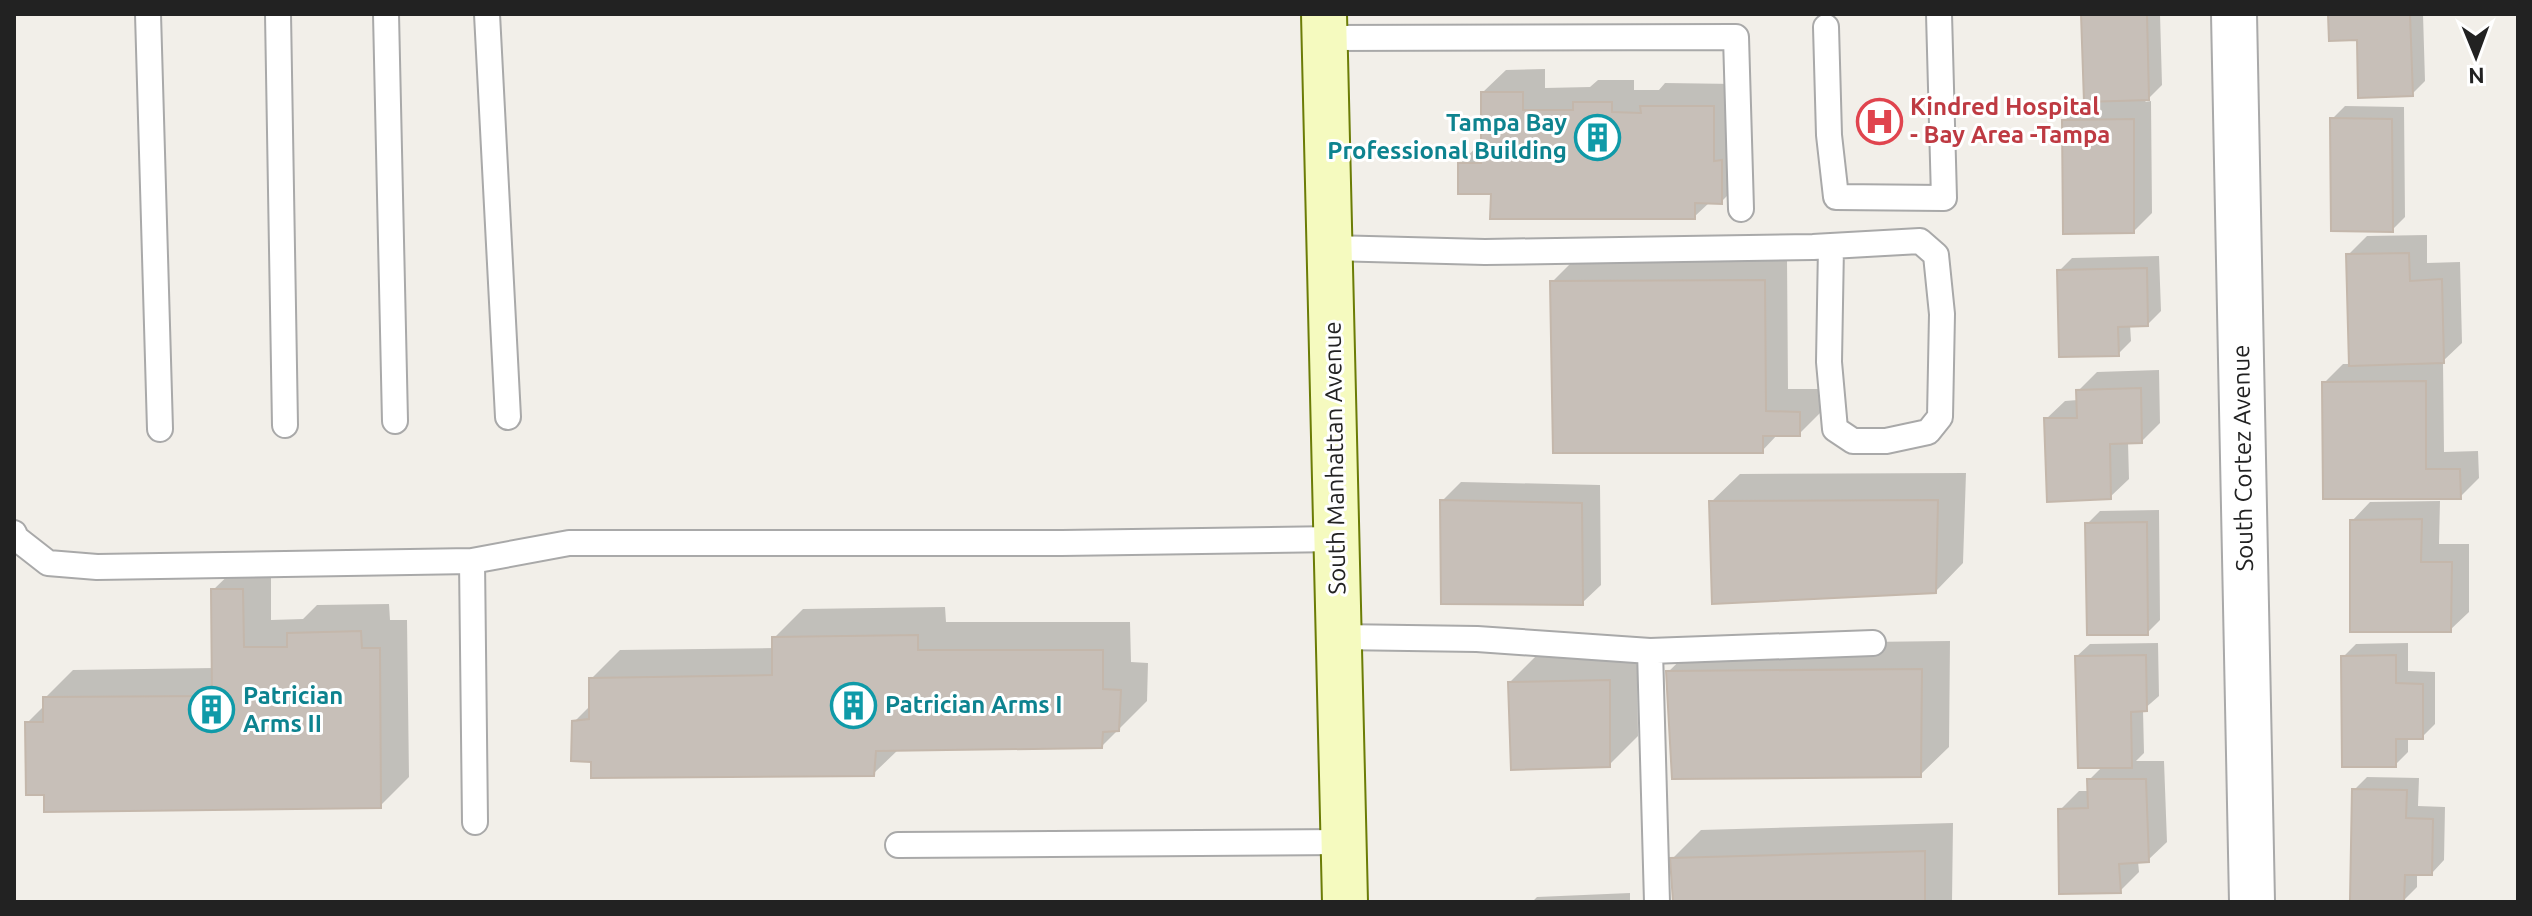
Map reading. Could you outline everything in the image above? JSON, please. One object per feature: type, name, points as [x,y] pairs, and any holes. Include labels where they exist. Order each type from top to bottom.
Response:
[{"type":"main road","name":"South Manhattan Avenue","points":[[1324,26],[1345,902]]},
{"type":"street","name":"South Cortez Avenue","points":[[2234,14],[2252,902]]},
{"type":"lane","points":[[148,14],[160,429]]},
{"type":"lane","points":[[278,14],[285,425]]},
{"type":"lane","points":[[386,14],[395,421]]},
{"type":"lane","points":[[487,14],[508,417]]},
{"type":"lane","points":[[1826,27],[1829,135],[1836,197],[1944,198],[1939,14]]},
{"type":"lane","points":[[1324,26],[1736,37],[1741,209]]},
{"type":"lane","points":[[1330,248],[1485,252],[1831,246],[1920,241],[1936,255],[1942,314],[1940,417],[1928,432],[1886,441],[1853,441],[1835,429],[1829,362],[1831,246]]},
{"type":"lane","points":[[14,533],[16,538],[48,563],[97,567],[472,561],[569,543],[1062,543],[1336,539]]},
{"type":"lane","points":[[472,561],[475,822]]},
{"type":"lane","points":[[1339,637],[1477,639],[1650,651],[1873,643]]},
{"type":"lane","points":[[1650,651],[1657,902]]},
{"type":"lane","points":[[898,845],[1343,842]]},
{"type":"building","points":[[2081,14],[2147,14],[2149,100],[2084,102]]},
{"type":"building","points":[[2328,14],[2410,14],[2413,96],[2358,98],[2357,40],[2329,41]]},
{"type":"building","name":"Tampa Bay Professional Building","points":[[1481,92],[1523,92],[1523,110],[1573,110],[1573,102],[1612,102],[1612,112],[1641,113],[1640,106],[1714,106],[1714,161],[1722,160],[1722,204],[1695,203],[1695,219],[1490,219],[1491,194],[1458,194],[1458,163],[1481,163]]},
{"type":"building","points":[[2330,118],[2392,119],[2393,232],[2331,231]]},
{"type":"building","points":[[2134,119],[2134,233],[2063,234],[2062,120]]},
{"type":"building","points":[[2409,253],[2410,281],[2442,279],[2444,363],[2349,366],[2346,254]]},
{"type":"building","points":[[2147,268],[2148,326],[2118,327],[2119,356],[2059,357],[2057,270]]},
{"type":"building","points":[[1765,280],[1766,411],[1800,412],[1800,436],[1763,436],[1763,453],[1553,453],[1550,281]]},
{"type":"building","points":[[2426,381],[2426,469],[2460,469],[2461,499],[2323,499],[2322,382]]},
{"type":"building","points":[[2141,388],[2142,443],[2110,444],[2111,499],[2047,502],[2044,418],[2077,418],[2076,390]]},
{"type":"building","points":[[1440,500],[1582,503],[1583,605],[1441,604]]},
{"type":"building","points":[[1938,500],[1936,593],[1712,604],[1709,501]]},
{"type":"building","points":[[2422,519],[2421,562],[2452,562],[2451,632],[2350,632],[2350,520]]},
{"type":"building","points":[[2147,522],[2148,635],[2087,635],[2085,523]]},
{"type":"building","name":"Patrician Arms II","points":[[211,589],[243,589],[244,647],[287,647],[287,633],[361,631],[362,648],[380,648],[381,808],[44,812],[44,795],[26,795],[25,722],[43,722],[43,697],[212,696]]},
{"type":"building","name":"Patrician Arms I","points":[[918,635],[918,650],[1103,650],[1103,689],[1121,690],[1119,731],[1103,732],[1102,748],[876,751],[874,776],[591,778],[591,762],[571,761],[572,721],[589,719],[589,678],[772,675],[772,637]]},
{"type":"building","points":[[2146,655],[2147,711],[2131,712],[2132,768],[2078,768],[2075,656]]},
{"type":"building","points":[[2396,655],[2396,683],[2423,684],[2423,739],[2396,739],[2396,767],[2342,767],[2341,656]]},
{"type":"building","points":[[1922,669],[1921,777],[1672,779],[1666,671]]},
{"type":"building","points":[[1610,680],[1610,767],[1511,770],[1508,682]]},
{"type":"building","points":[[2087,779],[2146,779],[2149,862],[2119,864],[2121,893],[2059,894],[2058,809],[2088,808]]},
{"type":"building","points":[[2352,789],[2407,790],[2406,818],[2433,819],[2432,875],[2405,875],[2404,902],[2350,901]]},
{"type":"building","points":[[1925,851],[1925,902],[1673,902],[1670,858]]},
{"type":"place","name":"Kindred Hospital - Bay Area -Tampa","points":[[1879,121]]},
{"type":"place","name":"Tampa Bay Professional Building","points":[[1598,137]]},
{"type":"place","name":"Patrician Arms I","points":[[854,705]]},
{"type":"place","name":"Patrician Arms II","points":[[212,710]]}]
